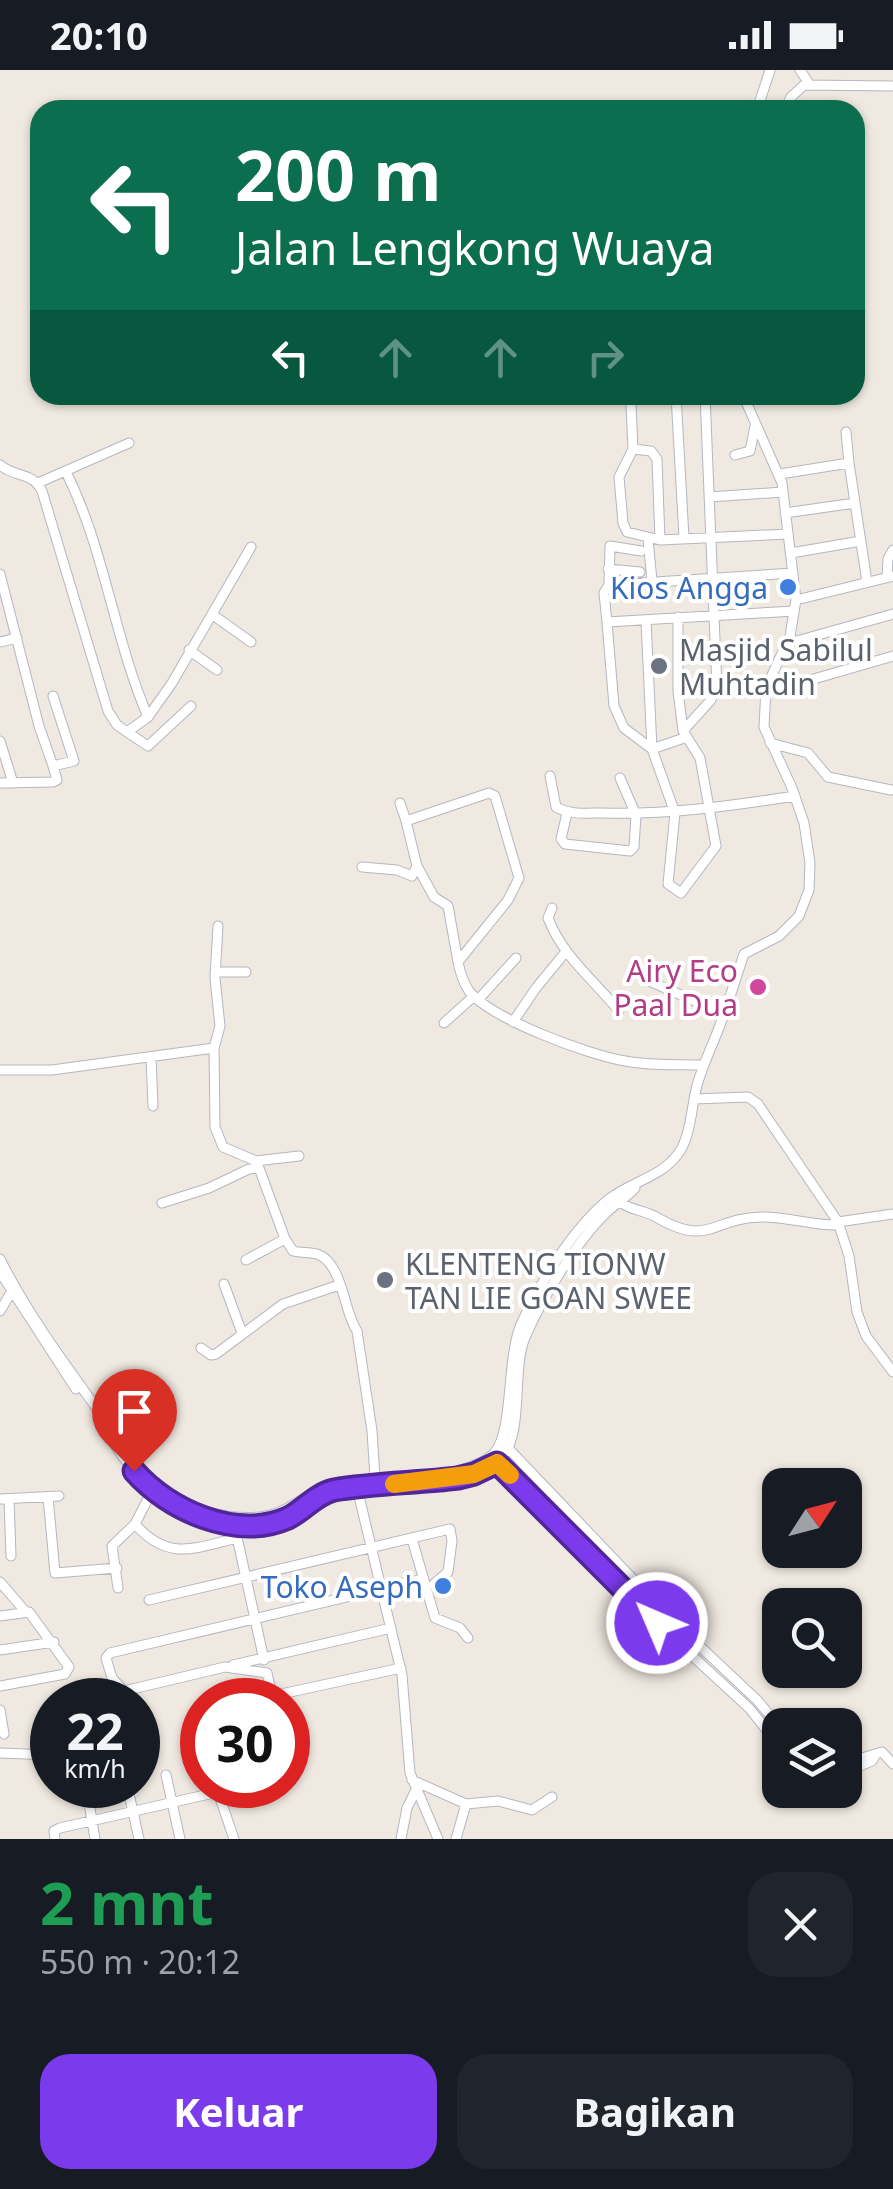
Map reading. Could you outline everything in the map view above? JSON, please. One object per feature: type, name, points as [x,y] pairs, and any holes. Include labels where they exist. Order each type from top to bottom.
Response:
[{"type":"street","points":[[760,100],[770,70]]},
{"type":"street","points":[[800,70],[810,84]]},
{"type":"street","points":[[792,100],[798,89],[810,84],[893,86]]},
{"type":"street","points":[[631,405],[633,449],[619,478],[622,522],[627,532],[660,540],[788,534]]},
{"type":"street","points":[[677,405],[684,538]]},
{"type":"street","points":[[652,749],[685,734],[716,694],[705,405]]},
{"type":"street","points":[[0,1259],[13,1290],[118,1450],[152,1491],[188,1510],[255,1524],[288,1518],[327,1492],[458,1478],[497,1463],[508,1448],[522,1348],[541,1305],[599,1208],[620,1191],[664,1169],[681,1150],[703,1065],[744,954],[779,936],[804,907],[809,890],[804,823],[764,727],[766,688],[786,644],[795,606],[786,513],[780,474],[746,405]]},
{"type":"street","points":[[735,456],[751,449],[755,424]]},
{"type":"street","points":[[846,432],[867,582]]},
{"type":"street","points":[[38,483],[130,443]]},
{"type":"street","points":[[633,449],[651,451],[656,459],[660,540]]},
{"type":"street","points":[[780,474],[849,462]]},
{"type":"street","points":[[0,465],[38,483],[108,711],[117,726],[148,746],[191,706]]},
{"type":"street","points":[[66,474],[90,526],[120,638],[148,717]]},
{"type":"street","points":[[709,497],[783,492]]},
{"type":"street","points":[[786,513],[855,503]]},
{"type":"street","points":[[648,539],[652,582]]},
{"type":"street","points":[[791,554],[861,541]]},
{"type":"street","points":[[641,551],[610,546],[609,585],[604,593],[612,694],[624,728],[652,749]]},
{"type":"street","points":[[127,732],[148,717],[172,683],[251,548]]},
{"type":"street","points":[[607,622],[795,606],[890,576],[892,552]]},
{"type":"street","points":[[608,570],[640,572]]},
{"type":"street","points":[[609,585],[793,573]]},
{"type":"street","points":[[0,574],[38,726],[58,780],[0,784]]},
{"type":"street","points":[[786,644],[893,614]]},
{"type":"street","points":[[213,615],[251,642]]},
{"type":"street","points":[[646,621],[652,749],[675,812],[668,884],[681,893],[715,851],[700,758],[685,734],[678,692],[678,617]]},
{"type":"street","points":[[0,642],[17,638]]},
{"type":"street","points":[[189,650],[218,670]]},
{"type":"street","points":[[766,688],[786,688],[893,656]]},
{"type":"street","points":[[53,696],[74,761],[53,766]]},
{"type":"street","points":[[614,736],[624,728]]},
{"type":"street","points":[[0,741],[13,783]]},
{"type":"street","points":[[770,743],[808,754],[828,777],[891,790]]},
{"type":"street","points":[[550,776],[556,807],[567,813],[636,815],[794,796]]},
{"type":"street","points":[[567,813],[561,839],[566,844],[628,852],[634,847],[636,815],[620,778]]},
{"type":"street","points":[[406,821],[489,792],[494,796],[519,878],[508,900],[458,962]]},
{"type":"street","points":[[400,803],[417,866],[436,900],[448,906],[464,982],[476,998],[513,1022],[612,1058],[641,1064],[703,1065]]},
{"type":"street","points":[[362,867],[398,870],[412,876],[417,866]]},
{"type":"street","points":[[552,908],[548,918],[564,954],[619,1011]]},
{"type":"street","points":[[218,926],[220,1026],[214,1048],[214,1128],[223,1147],[256,1161],[299,1156]]},
{"type":"street","points":[[513,1022],[564,954]]},
{"type":"street","points":[[444,1023],[516,958]]},
{"type":"street","points":[[216,972],[246,972]]},
{"type":"street","points":[[647,980],[724,1014]]},
{"type":"street","points":[[0,1070],[37,1072],[214,1048]]},
{"type":"street","points":[[151,1057],[153,1106]]},
{"type":"street","points":[[694,1099],[754,1099],[839,1224],[849,1256],[857,1312],[866,1336],[893,1372]]},
{"type":"street","points":[[162,1203],[259,1168],[285,1239],[293,1251],[312,1253],[327,1261],[357,1331],[375,1478]]},
{"type":"street","points":[[0,1272],[152,1482],[189,1505],[233,1520],[289,1509],[322,1486],[456,1470],[481,1463],[496,1452],[503,1438],[510,1363],[520,1324],[573,1249],[640,1182]]},
{"type":"street","points":[[620,1202],[689,1232],[713,1230],[760,1216],[813,1226],[893,1214]]},
{"type":"street","points":[[246,1260],[285,1239]]},
{"type":"street","points":[[224,1284],[242,1333]]},
{"type":"street","points":[[201,1348],[216,1354],[283,1304],[339,1285]]},
{"type":"street","points":[[0,1312],[13,1290]]},
{"type":"street","points":[[508,1448],[754,1705],[762,1718]]},
{"type":"street","points":[[497,1463],[674,1639],[762,1712]]},
{"type":"street","points":[[357,1488],[400,1668],[412,1780],[438,1839]]},
{"type":"street","points":[[118,1588],[112,1546],[135,1524],[152,1491]]},
{"type":"street","points":[[12,1556],[4,1499],[53,1497],[55,1572],[117,1568]]},
{"type":"street","points":[[233,1520],[270,1694],[400,1668]]},
{"type":"street","points":[[135,1524],[144,1535],[174,1551],[237,1538]]},
{"type":"street","points":[[149,1600],[451,1530],[448,1572],[434,1584]]},
{"type":"street","points":[[412,1538],[435,1618],[460,1628],[468,1638]]},
{"type":"street","points":[[391,1628],[127,1691],[116,1685],[106,1658],[110,1653],[423,1579]]},
{"type":"street","points":[[0,1582],[34,1616],[69,1664],[67,1673],[0,1686]]},
{"type":"street","points":[[0,1616],[25,1611]]},
{"type":"street","points":[[0,1650],[54,1642]]},
{"type":"street","points":[[225,1667],[267,1673]]},
{"type":"street","points":[[0,1710],[4,1734]]},
{"type":"street","points":[[862,1759],[884,1752],[893,1764]]},
{"type":"street","points":[[0,1753],[30,1754]]},
{"type":"street","points":[[862,1764],[875,1756]]},
{"type":"street","points":[[166,1775],[180,1839]]},
{"type":"street","points":[[412,1780],[466,1804],[498,1801],[532,1810],[552,1797]]},
{"type":"street","points":[[55,1839],[54,1832],[60,1828],[218,1792],[232,1839]]},
{"type":"street","points":[[402,1839],[407,1808],[415,1792]]},
{"type":"street","points":[[456,1839],[466,1804]]},
{"type":"street","points":[[90,1808],[96,1839]]},
{"type":"street","points":[[132,1808],[139,1839]]},
{"type":"slow traffic","points":[[394,1484],[474,1474],[497,1463],[510,1475]]},
{"type":"place","name":"Kios Angga","points":[[788,587]]},
{"type":"place","name":"Masjid Sabilul Muhtadin","points":[[659,666]]},
{"type":"place","name":"Airy Eco Paal Dua","points":[[758,987]]},
{"type":"place","name":"KLENTENG TIONW TAN LIE GOAN SWEE","points":[[385,1280]]},
{"type":"place","name":"Toko Aseph","points":[[443,1586]]},
{"type":"route","points":[[134,1471],[158,1496],[188,1510],[233,1524],[255,1524],[288,1518],[330,1491],[458,1478],[497,1463],[657,1623]]}]
